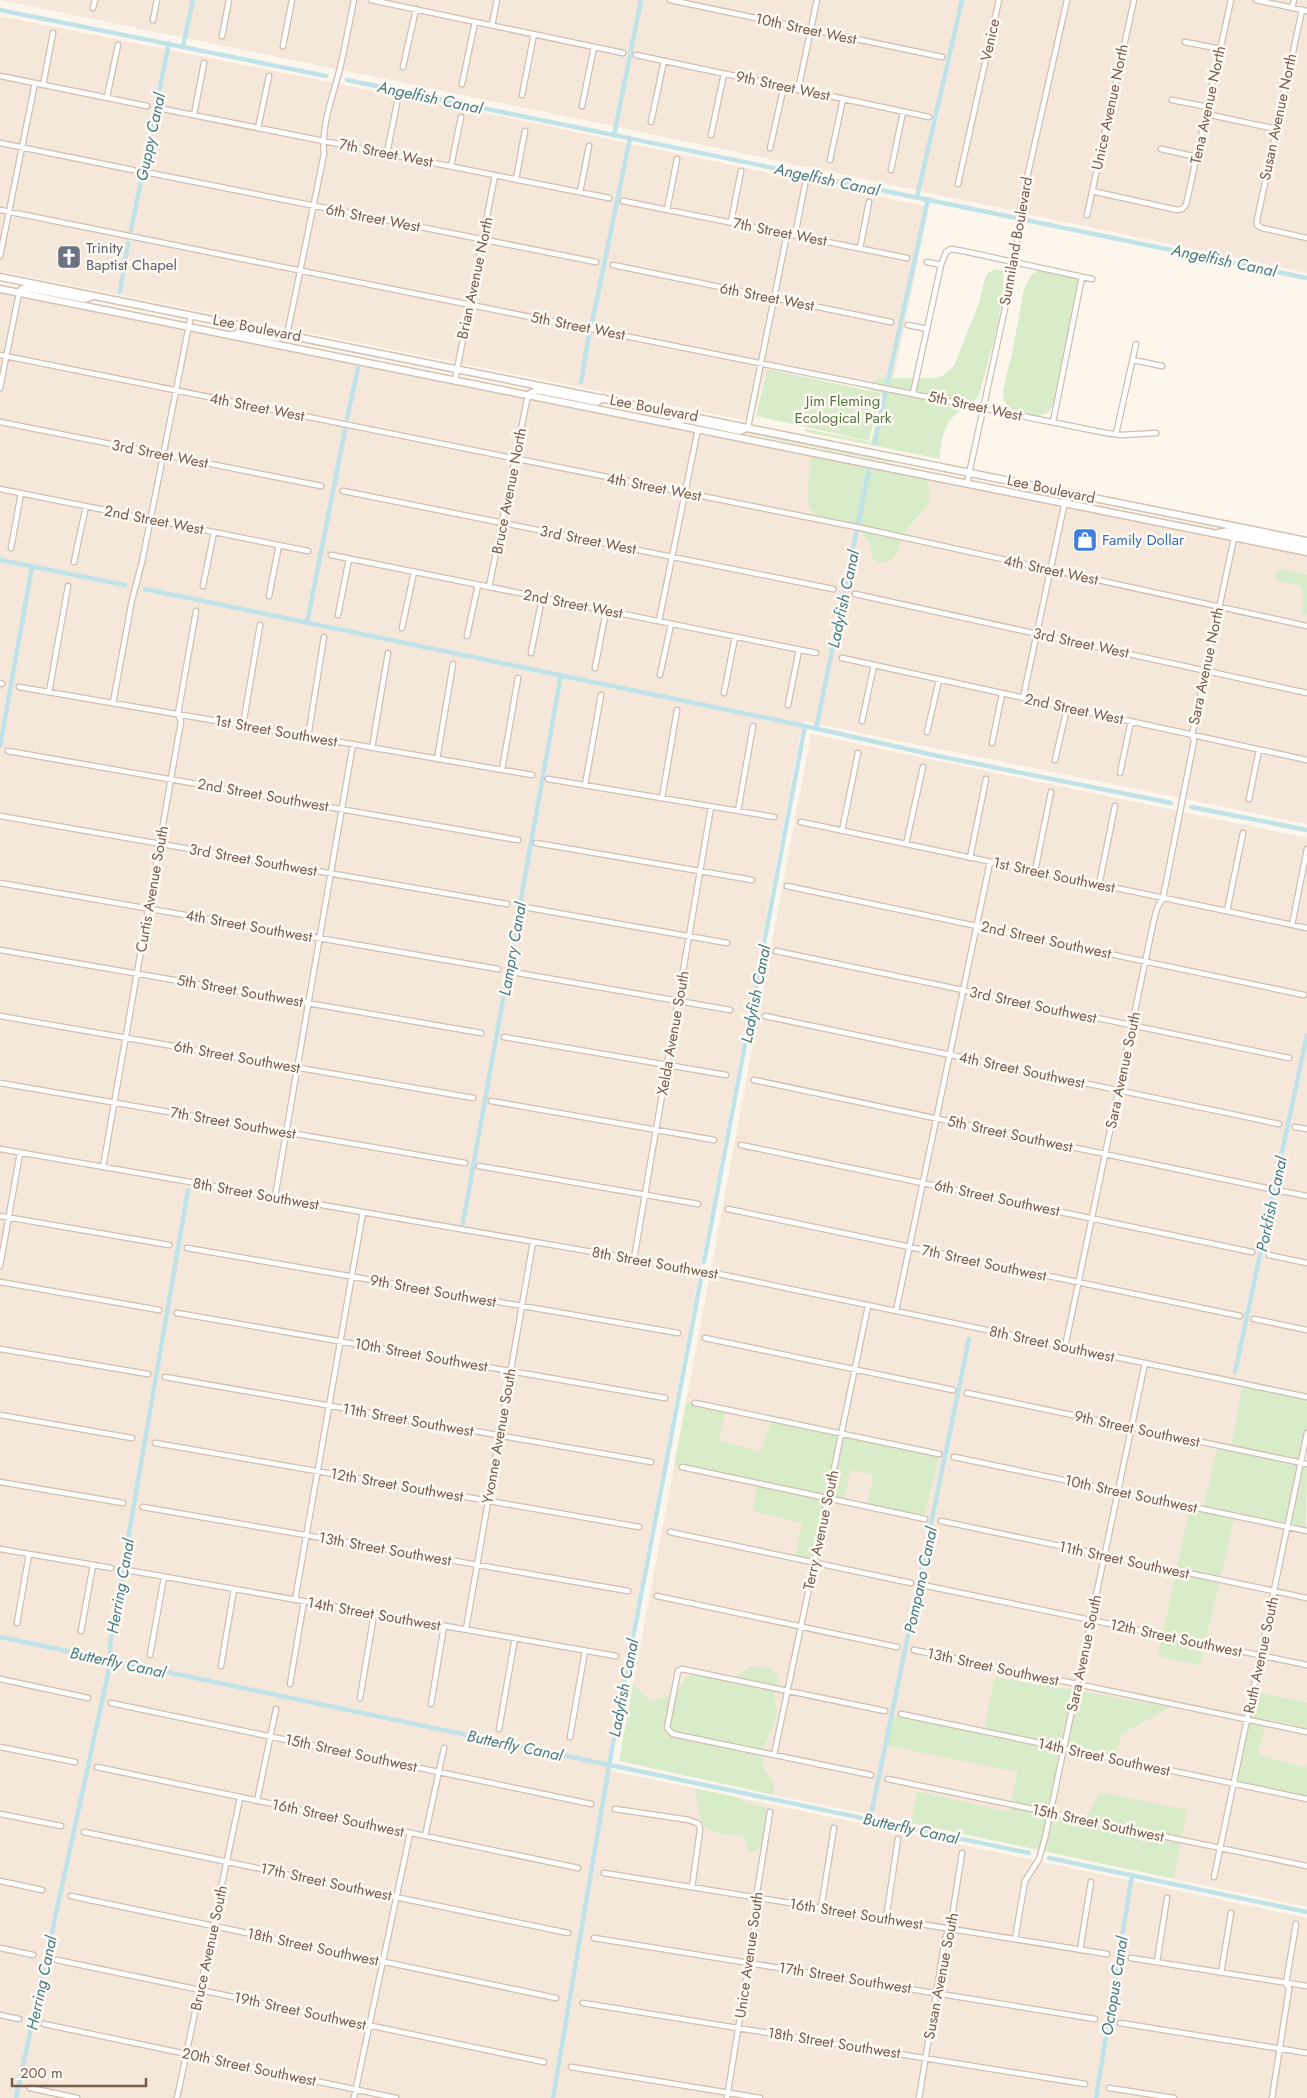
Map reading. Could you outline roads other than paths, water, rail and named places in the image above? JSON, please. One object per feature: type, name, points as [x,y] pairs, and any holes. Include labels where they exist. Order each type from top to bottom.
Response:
[{"type":"main road","name":"Lee Boulevard","points":[[0,277],[1307,541]]},
{"type":"main road","points":[[19,293],[22,289],[27,288],[85,299],[94,296]]},
{"type":"main road","name":"Lee Boulevard","points":[[0,289],[967,482],[1307,552]]},
{"type":"main road","points":[[231,335],[244,332],[278,338],[287,335]]},
{"type":"main road","points":[[528,395],[537,390],[598,402],[603,398]]},
{"type":"main road","points":[[670,424],[684,419],[740,430],[748,427]]},
{"type":"main road","points":[[1217,534],[1229,530],[1307,546]]},
{"type":"street","points":[[93,8],[94,0]]},
{"type":"street","points":[[152,20],[157,0]]},
{"type":"street","points":[[222,36],[230,0]]},
{"type":"street","points":[[283,46],[292,0]]},
{"type":"street","points":[[287,335],[324,154],[322,140],[354,0]]},
{"type":"street","points":[[371,0],[623,53]]},
{"type":"street","points":[[492,25],[497,0]]},
{"type":"street","name":"10th Street West","points":[[670,0],[942,57]]},
{"type":"street","points":[[798,90],[817,0]]},
{"type":"street","name":"Venice","points":[[958,184],[998,0]]},
{"type":"street","name":"Sunniland Boulevard","points":[[967,482],[1015,262],[1020,208],[1066,0]]},
{"type":"street","name":"Unice Avenue North","points":[[1086,215],[1134,0]]},
{"type":"street","name":"Tena Avenue North","points":[[1092,191],[1177,210],[1182,209],[1186,205],[1231,0]]},
{"type":"street","points":[[1256,0],[1304,11]]},
{"type":"street","points":[[1292,8],[1294,0]]},
{"type":"street","points":[[403,67],[416,9]]},
{"type":"street","name":"Susan Avenue North","points":[[1304,11],[1258,212],[1258,225],[1262,228],[1307,238]]},
{"type":"street","points":[[462,84],[475,22]]},
{"type":"street","points":[[43,85],[53,33]]},
{"type":"street","points":[[522,95],[534,34]]},
{"type":"street","points":[[1185,42],[1220,49]]},
{"type":"street","points":[[107,97],[118,45]]},
{"type":"street","points":[[582,106],[594,46]]},
{"type":"street","name":"9th Street West","points":[[636,55],[929,117]]},
{"type":"street","points":[[651,122],[664,61]]},
{"type":"street","points":[[194,115],[204,63]]},
{"type":"street","points":[[711,135],[724,74]]},
{"type":"street","points":[[0,76],[147,106]]},
{"type":"street","points":[[258,128],[269,76]]},
{"type":"street","points":[[0,256],[35,83]]},
{"type":"street","points":[[770,148],[784,86]]},
{"type":"street","points":[[830,160],[844,99]]},
{"type":"street","points":[[1172,100],[1208,107]]},
{"type":"street","points":[[387,153],[397,103]]},
{"type":"street","name":"7th Street West","points":[[163,109],[610,198]]},
{"type":"street","points":[[891,170],[903,112]]},
{"type":"street","points":[[1206,114],[1276,129]]},
{"type":"street","points":[[451,166],[461,117]]},
{"type":"street","points":[[516,179],[525,131]]},
{"type":"street","points":[[0,143],[133,170]]},
{"type":"street","points":[[580,192],[589,146]]},
{"type":"street","points":[[1161,149],[1197,157]]},
{"type":"street","points":[[667,210],[676,159]]},
{"type":"street","points":[[731,222],[741,171]]},
{"type":"street","name":"6th Street West","points":[[150,173],[596,262]]},
{"type":"street","name":"Brian Avenue North","points":[[455,380],[496,176]]},
{"type":"street","points":[[795,235],[806,185]]},
{"type":"street","name":"7th Street West","points":[[623,201],[907,258]]},
{"type":"street","points":[[860,248],[869,202]]},
{"type":"street","name":"5th Street West","points":[[0,210],[1053,422],[1116,434],[1156,433]]},
{"type":"street","points":[[748,427],[787,234]]},
{"type":"street","points":[[913,393],[941,266],[946,252],[951,249],[964,250],[1092,279]]},
{"type":"street","points":[[927,262],[941,266]]},
{"type":"street","name":"6th Street West","points":[[612,265],[891,322]]},
{"type":"street","points":[[1053,422],[1082,277]]},
{"type":"street","points":[[0,388],[19,293]]},
{"type":"street","points":[[113,703],[191,315]]},
{"type":"street","points":[[908,325],[927,329]]},
{"type":"street","points":[[1116,434],[1136,344]]},
{"type":"street","name":"4th Street West","points":[[0,355],[852,526],[1307,626]]},
{"type":"street","points":[[1133,360],[1162,366]]},
{"type":"street","name":"Bruce Avenue North","points":[[489,587],[528,395]]},
{"type":"street","name":"3rd Street West","points":[[0,422],[321,486]]},
{"type":"street","points":[[659,621],[698,429]]},
{"type":"street","name":"2nd Street West","points":[[0,489],[308,550]]},
{"type":"street","name":"3rd Street West","points":[[343,491],[833,589]]},
{"type":"street","points":[[1023,698],[1067,492]]},
{"type":"street","points":[[11,548],[22,493]]},
{"type":"street","points":[[74,562],[86,506]]},
{"type":"street","points":[[203,586],[214,532]]},
{"type":"street","name":"Sara Avenue North","points":[[1182,794],[1194,741],[1192,735],[1205,670],[1234,538]]},
{"type":"street","points":[[269,596],[279,545]]},
{"type":"street","name":"2nd Street West","points":[[331,555],[816,653]]},
{"type":"street","points":[[338,615],[349,559]]},
{"type":"street","points":[[402,628],[414,572]]},
{"type":"street","points":[[468,636],[478,585]]},
{"type":"street","points":[[49,692],[68,586]]},
{"type":"street","name":"3rd Street West","points":[[855,594],[1307,693]]},
{"type":"street","points":[[531,653],[542,598]]},
{"type":"street","name":"Curtis Avenue South","points":[[104,1167],[181,721],[178,714],[196,611]]},
{"type":"street","points":[[595,668],[606,611]]},
{"type":"street","points":[[660,675],[671,624]]},
{"type":"street","points":[[244,725],[260,625]]},
{"type":"street","points":[[724,693],[735,637]]},
{"type":"street","points":[[308,737],[324,638]]},
{"type":"street","points":[[788,705],[800,650]]},
{"type":"street","points":[[372,748],[388,653]]},
{"type":"street","name":"2nd Street West","points":[[842,658],[1307,760]]},
{"type":"street","points":[[437,759],[454,664]]},
{"type":"street","points":[[862,721],[874,665]]},
{"type":"street","points":[[502,770],[518,678]]},
{"type":"street","points":[[927,732],[939,680]]},
{"type":"street","name":"1st Street Southwest","points":[[20,687],[532,775]]},
{"type":"street","points":[[992,743],[1002,694]]},
{"type":"street","points":[[586,785],[601,695]]},
{"type":"street","points":[[1055,760],[1067,708]]},
{"type":"street","points":[[662,798],[677,710]]},
{"type":"street","points":[[1120,773],[1131,722]]},
{"type":"street","points":[[738,811],[752,726]]},
{"type":"street","points":[[275,1197],[353,744]]},
{"type":"street","points":[[1248,799],[1259,750]]},
{"type":"street","name":"2nd Street Southwest","points":[[8,751],[518,840]]},
{"type":"street","points":[[842,831],[858,753]]},
{"type":"street","points":[[906,844],[923,767]]},
{"type":"street","points":[[548,779],[774,817]]},
{"type":"street","points":[[970,858],[986,779]]},
{"type":"street","points":[[1035,871],[1051,792]]},
{"type":"street","name":"Sara Avenue South","points":[[1065,1347],[1157,908],[1163,898],[1182,794]]},
{"type":"street","points":[[1099,885],[1115,806]]},
{"type":"street","name":"Xelda Avenue South","points":[[634,1259],[712,807]]},
{"type":"street","name":"3rd Street Southwest","points":[[0,816],[507,904]]},
{"type":"street","name":"1st Street Southwest","points":[[801,822],[1307,928]]},
{"type":"street","points":[[1227,911],[1243,833]]},
{"type":"street","points":[[536,843],[752,880]]},
{"type":"street","points":[[1292,925],[1307,849]]},
{"type":"street","points":[[896,1311],[990,862]]},
{"type":"street","name":"4th Street Southwest","points":[[0,883],[498,969]]},
{"type":"street","name":"2nd Street Southwest","points":[[787,886],[1304,995]]},
{"type":"street","points":[[524,907],[727,943]]},
{"type":"street","name":"5th Street Southwest","points":[[0,950],[481,1033]]},
{"type":"street","name":"3rd Street Southwest","points":[[776,951],[1289,1058]]},
{"type":"street","points":[[512,972],[730,1010]]},
{"type":"street","name":"6th Street Southwest","points":[[0,1016],[473,1098]]},
{"type":"street","name":"4th Street Southwest","points":[[766,1016],[1278,1124]]},
{"type":"street","points":[[504,1037],[726,1075]]},
{"type":"street","name":"5th Street Southwest","points":[[754,1080],[1266,1188]]},
{"type":"street","name":"7th Street Southwest","points":[[0,1083],[465,1163]]},
{"type":"street","points":[[491,1102],[714,1140]]},
{"type":"street","points":[[1295,1127],[1307,1129]]},
{"type":"street","name":"6th Street Southwest","points":[[741,1145],[1252,1252]]},
{"type":"street","name":"8th Street Southwest","points":[[0,1149],[719,1274],[1307,1397]]},
{"type":"street","points":[[0,1266],[20,1153]]},
{"type":"street","points":[[479,1166],[698,1204]]},
{"type":"street","points":[[1282,1191],[1307,1196]]},
{"type":"street","name":"7th Street Southwest","points":[[728,1209],[1240,1316]]},
{"type":"street","points":[[295,1600],[362,1212]]},
{"type":"street","points":[[0,1216],[169,1245]]},
{"type":"street","name":"Yvonne Avenue South","points":[[466,1629],[533,1242]]},
{"type":"street","name":"9th Street Southwest","points":[[187,1248],[678,1333]]},
{"type":"street","points":[[1269,1255],[1307,1263]]},
{"type":"street","points":[[0,1282],[159,1310]]},
{"type":"street","name":"Terry Avenue South","points":[[774,1755],[868,1306]]},
{"type":"street","name":"10th Street Southwest","points":[[177,1313],[665,1398]]},
{"type":"street","points":[[1254,1319],[1307,1330]]},
{"type":"street","points":[[705,1338],[953,1390]]},
{"type":"street","points":[[0,1349],[148,1374]]},
{"type":"street","name":"Sara Avenue South","points":[[1015,1939],[1025,1881],[1041,1854],[1145,1364]]},
{"type":"street","name":"11th Street Southwest","points":[[165,1377],[651,1462]]},
{"type":"street","name":"9th Street Southwest","points":[[967,1393],[1307,1464]]},
{"type":"street","points":[[695,1403],[939,1454]]},
{"type":"street","points":[[0,1415],[132,1438]]},
{"type":"street","name":"Ruth Avenue South","points":[[1214,1878],[1307,1433]]},
{"type":"street","name":"12th Street Southwest","points":[[155,1443],[639,1527]]},
{"type":"street","name":"10th Street Southwest","points":[[954,1458],[1307,1531]]},
{"type":"street","points":[[682,1467],[925,1518]]},
{"type":"street","points":[[0,1482],[123,1503]]},
{"type":"street","name":"13th Street Southwest","points":[[143,1507],[628,1591]]},
{"type":"street","name":"11th Street Southwest","points":[[941,1522],[1307,1598]]},
{"type":"street","points":[[670,1532],[911,1583]]},
{"type":"street","points":[[0,1549],[111,1568]]},
{"type":"street","points":[[17,1623],[29,1554]]},
{"type":"street","points":[[81,1631],[93,1565]]},
{"type":"street","name":"14th Street Southwest","points":[[132,1571],[616,1656]]},
{"type":"street","points":[[150,1655],[164,1577]]},
{"type":"street","name":"12th Street Southwest","points":[[927,1586],[1307,1666]]},
{"type":"street","points":[[221,1666],[234,1589]]},
{"type":"street","points":[[657,1596],[897,1647]]},
{"type":"street","points":[[290,1684],[304,1602]]},
{"type":"street","points":[[360,1698],[374,1614]]},
{"type":"street","points":[[431,1704],[444,1626]]},
{"type":"street","points":[[499,1729],[515,1638]]},
{"type":"street","name":"13th Street Southwest","points":[[914,1650],[1307,1732]]},
{"type":"street","points":[[570,1738],[585,1651]]},
{"type":"street","points":[[872,1775],[673,1734],[667,1728],[678,1671],[682,1669],[885,1711]]},
{"type":"street","points":[[0,1680],[88,1698]]},
{"type":"street","name":"15th Street Southwest","points":[[111,1703],[591,1804]]},
{"type":"street","points":[[256,1800],[276,1709]]},
{"type":"street","name":"14th Street Southwest","points":[[901,1714],[1307,1799]]},
{"type":"street","points":[[0,1747],[75,1762]]},
{"type":"street","points":[[426,1836],[444,1748]]},
{"type":"street","name":"16th Street Southwest","points":[[97,1767],[578,1868]]},
{"type":"street","name":"15th Street Southwest","points":[[888,1779],[1307,1866]]},
{"type":"street","name":"Bruce Avenue South","points":[[177,2098],[240,1798]]},
{"type":"street","points":[[615,1809],[698,1823],[700,1830],[692,1887]]},
{"type":"street","name":"Unice Avenue South","points":[[728,2095],[758,1905],[756,1898],[770,1812]]},
{"type":"street","points":[[0,1814],[61,1826]]},
{"type":"street","points":[[821,1908],[834,1828]]},
{"type":"street","name":"17th Street Southwest","points":[[84,1832],[568,1933]]},
{"type":"street","points":[[354,2098],[410,1833]]},
{"type":"street","points":[[886,1919],[898,1839]]},
{"type":"street","name":"Susan Avenue South","points":[[919,2098],[945,1939],[950,1930],[962,1853]]},
{"type":"street","name":"16th Street Southwest","points":[[604,1874],[1107,1954]]},
{"type":"street","points":[[0,1881],[42,1890]]},
{"type":"street","points":[[1080,1950],[1091,1882]]},
{"type":"street","name":"18th Street Southwest","points":[[71,1896],[556,1998]]},
{"type":"street","points":[[1157,1962],[1167,1898]]},
{"type":"street","points":[[1221,1973],[1231,1913]]},
{"type":"street","points":[[1272,2098],[1289,1989],[1286,1983],[1296,1924]]},
{"type":"street","name":"17th Street Southwest","points":[[594,1938],[1096,2019]]},
{"type":"street","points":[[0,1948],[33,1955]]},
{"type":"street","points":[[1130,1958],[1307,1986]]},
{"type":"street","name":"19th Street Southwest","points":[[56,1960],[544,2062]]},
{"type":"street","name":"18th Street Southwest","points":[[583,2003],[1085,2084]]},
{"type":"street","points":[[0,2015],[19,2019]]},
{"type":"street","points":[[1120,2023],[1307,2053]]},
{"type":"street","name":"20th Street Southwest","points":[[44,2024],[396,2098]]},
{"type":"street","points":[[571,2067],[728,2095],[760,2098]]},
{"type":"street","points":[[30,2088],[77,2098]]},
{"type":"street","points":[[1109,2088],[1174,2098]]},
{"type":"waterway","points":[[183,46],[193,0]]},
{"type":"waterway","points":[[614,135],[641,0]]},
{"type":"waterway","points":[[917,197],[962,0]]},
{"type":"waterway","name":"Angelfish Canal","points":[[0,10],[326,76]]},
{"type":"waterway","name":"Guppy Canal","points":[[131,230],[169,43]]},
{"type":"waterway","name":"Angelfish Canal","points":[[347,80],[1307,278]]},
{"type":"waterway","points":[[592,323],[630,138]]},
{"type":"waterway","name":"Ladyfish Canal","points":[[888,381],[928,199]]},
{"type":"waterway","name":"Guppy Canal","points":[[120,292],[128,243]]},
{"type":"waterway","points":[[581,382],[589,335]]},
{"type":"waterway","points":[[347,419],[358,368]]},
{"type":"waterway","name":"Ladyfish Canal","points":[[875,443],[885,393]]},
{"type":"waterway","points":[[307,623],[345,430]]},
{"type":"waterway","name":"Ladyfish Canal","points":[[816,729],[869,470]]},
{"type":"waterway","points":[[0,560],[125,585]]},
{"type":"waterway","points":[[0,746],[32,567]]},
{"type":"waterway","points":[[145,589],[805,726],[938,756],[1171,803]]},
{"type":"waterway","name":"Lampry Canal","points":[[463,1223],[561,675]]},
{"type":"waterway","name":"Ladyfish Canal","points":[[704,1262],[805,726]]},
{"type":"waterway","points":[[1191,807],[1307,830]]},
{"type":"waterway","name":"Porkfish Canal","points":[[1235,1372],[1307,1035]]},
{"type":"waterway","name":"Herring Canal","points":[[16,2098],[111,1660],[110,1644],[188,1190]]},
{"type":"waterway","name":"Ladyfish Canal","points":[[553,2098],[611,1754],[701,1279]]},
{"type":"waterway","name":"Pompano Canal","points":[[870,1820],[969,1339]]},
{"type":"waterway","name":"Butterfly Canal","points":[[0,1637],[1029,1853]]},
{"type":"waterway","name":"Butterfly Canal","points":[[1049,1858],[1307,1912]]},
{"type":"waterway","name":"Octopus Canal","points":[[1096,2098],[1132,1875]]},
{"type":"place","name":"Trinity Baptist Chapel","points":[[69,257]]},
{"type":"place","name":"Family Dollar","points":[[1085,540]]},
{"type":"park label","name":"Jim Fleming Ecological Park","points":[[843,410]]}]
